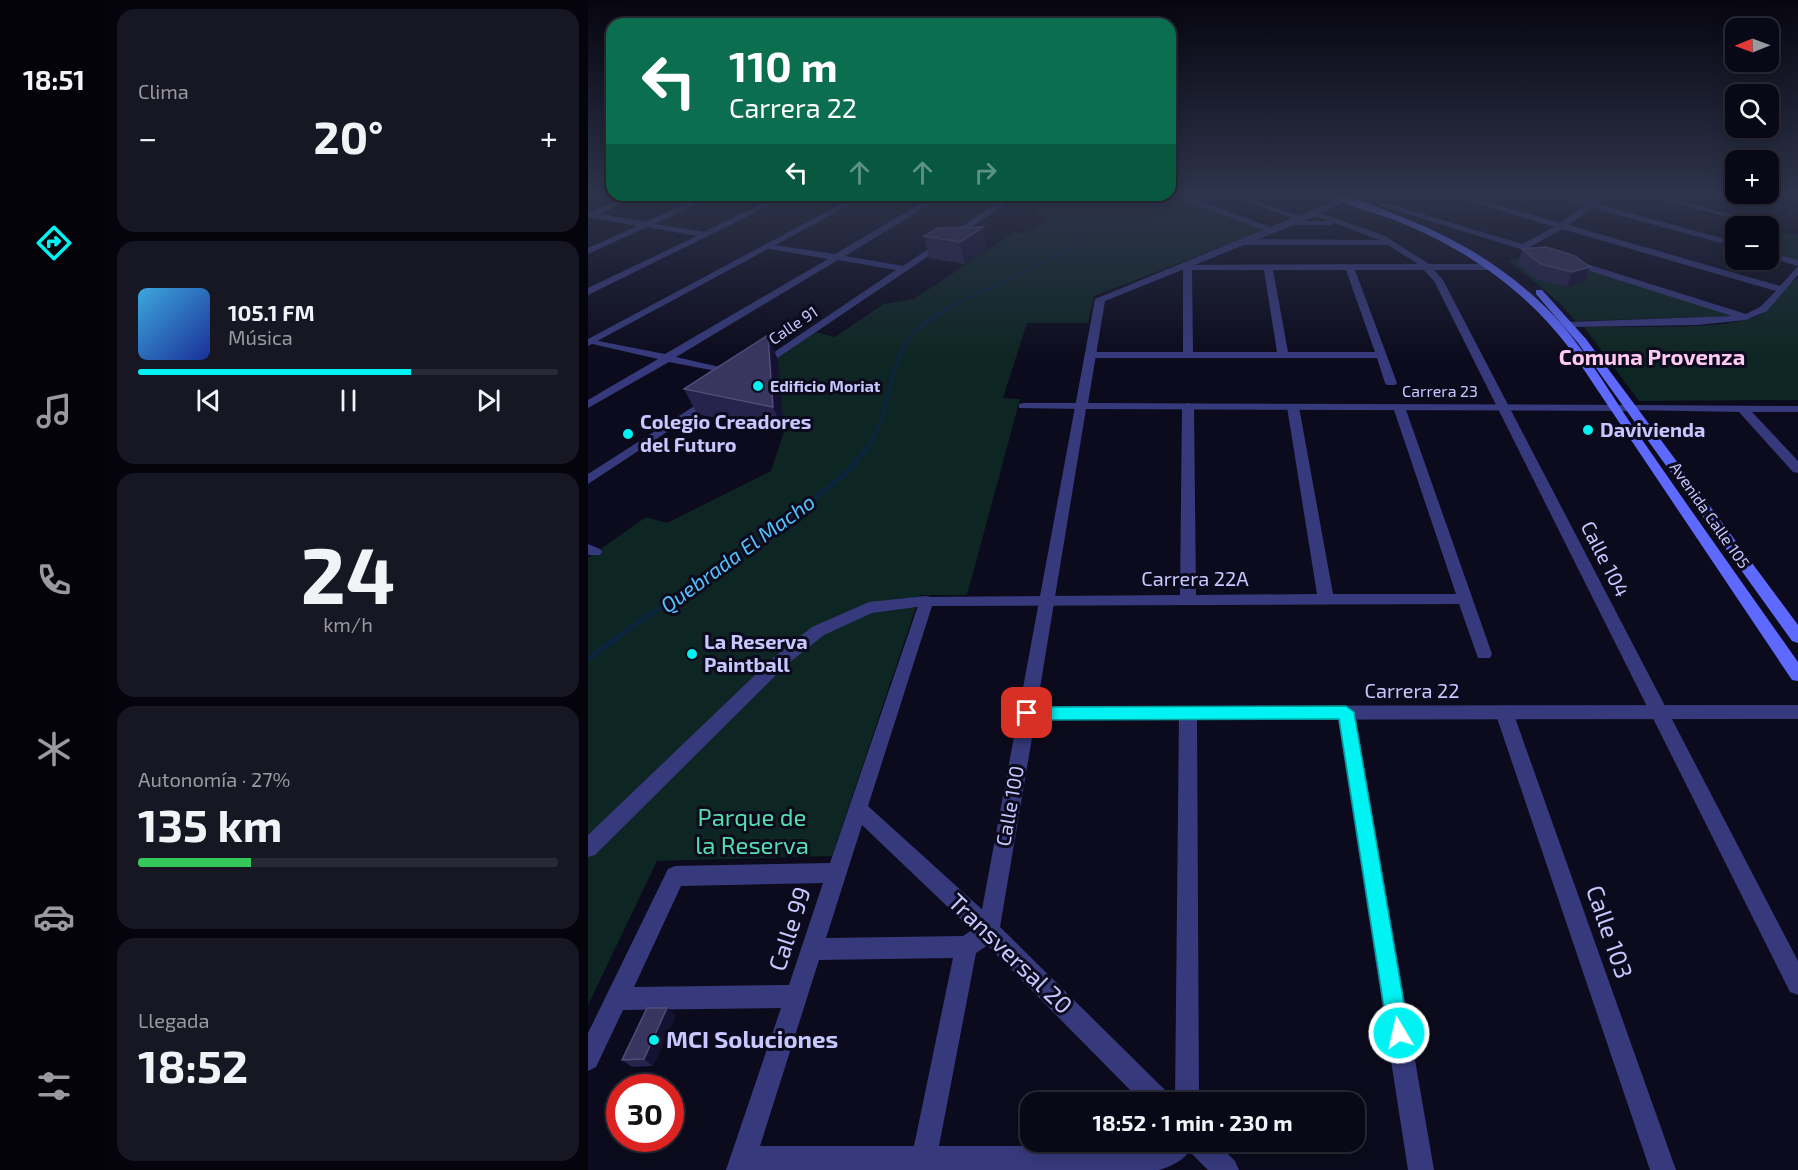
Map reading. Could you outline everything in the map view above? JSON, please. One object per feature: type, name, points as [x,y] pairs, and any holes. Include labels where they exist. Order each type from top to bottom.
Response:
[{"type":"main road","name":"Avenida Calle 105","points":[[1459,250],[1489,267],[1542,309],[1614,408],[1798,675]]},
{"type":"main road","name":"Avenida Calle 105","points":[[1476,250],[1499,263],[1540,293],[1570,324],[1798,637]]},
{"type":"street","points":[[588,292],[676,250]]},
{"type":"street","points":[[589,342],[763,250]]},
{"type":"street","points":[[792,250],[905,268]]},
{"type":"street","points":[[588,405],[849,250]]},
{"type":"street","name":"Calle 91","points":[[667,358],[745,376],[933,250]]},
{"type":"street","points":[[1183,267],[1225,250]]},
{"type":"street","name":"Calle 104","points":[[1400,250],[1428,267],[1438,280],[1798,984]]},
{"type":"street","points":[[1531,250],[1746,317]]},
{"type":"street","points":[[1647,250],[1781,289]]},
{"type":"street","points":[[1779,257],[1798,263]]},
{"type":"street","points":[[1183,267],[1489,267]]},
{"type":"street","points":[[1183,267],[1188,355]]},
{"type":"street","name":"Calle 100","points":[[988,931],[1100,299],[1183,267]]},
{"type":"street","points":[[1268,267],[1283,355]]},
{"type":"street","points":[[1350,267],[1390,384]]},
{"type":"street","points":[[1570,324],[1716,320],[1746,317],[1758,313],[1798,269]]},
{"type":"street","points":[[589,342],[667,358]]},
{"type":"street","points":[[1090,355],[1381,355]]},
{"type":"street","points":[[588,480],[717,394]]},
{"type":"street","name":"Carrera 23","points":[[1023,406],[1798,409]]},
{"type":"street","points":[[1188,406],[1188,600]]},
{"type":"street","points":[[1293,407],[1326,600]]},
{"type":"street","points":[[1399,407],[1484,654]]},
{"type":"street","points":[[1743,409],[1798,469]]},
{"type":"street","name":"Carrera 22A","points":[[588,848],[779,662],[818,631],[849,615],[869,608],[906,602],[1465,599]]},
{"type":"street","name":"Calle 99","points":[[741,1165],[926,602]]},
{"type":"street","points":[[1346,712],[1421,1170]]},
{"type":"street","name":"Calle 103","points":[[1504,712],[1663,1170]]},
{"type":"street","name":"Carrera 22","points":[[1027,713],[1798,712]]},
{"type":"street","points":[[1187,1092],[1188,713]]},
{"type":"street","name":"Transversal 20","points":[[858,808],[988,931],[1149,1092]]},
{"type":"street","points":[[588,1059],[675,876],[837,873]]},
{"type":"street","points":[[812,949],[966,947],[988,931]]},
{"type":"street","points":[[924,1159],[966,947]]},
{"type":"street","points":[[616,999],[796,996]]},
{"type":"street","points":[[741,1165],[924,1159],[1152,1158],[1170,1152]]},
{"type":"street","points":[[1208,1152],[1226,1170]]},
{"type":"green space","name":"Parque de la Reserva","points":[[988,250],[1214,250],[1094,296],[1088,323],[1027,323],[1003,398],[1020,399],[967,595],[920,595],[832,856],[657,861],[588,1005],[588,558],[646,517],[667,523],[771,471],[784,432],[777,358],[815,332],[835,337],[883,304],[914,299]]},
{"type":"green space","points":[[1779,250],[1798,250],[1798,261],[1779,256]]},
{"type":"green space","points":[[1531,252],[1739,316],[1575,321],[1560,303],[1509,261]]},
{"type":"green space","points":[[1798,278],[1798,400],[1639,401],[1584,327],[1699,326],[1743,321],[1763,313]]},
{"type":"building","points":[[1523,250],[1554,250],[1575,256],[1590,267],[1572,272],[1541,264]]},
{"type":"building","points":[[768,335],[773,407],[684,389]]},
{"type":"building","points":[[647,1008],[667,1008],[644,1059],[622,1060]]},
{"type":"waterway","name":"Quebrada El Macho","points":[[950,307],[1067,250]]},
{"type":"waterway","name":"Quebrada El Macho","points":[[865,452],[878,427],[904,346],[918,328],[950,307]]},
{"type":"waterway","name":"Quebrada El Macho","points":[[620,635],[783,524],[845,474],[866,450]]},
{"type":"waterway","name":"Quebrada El Macho","points":[[588,659],[622,634]]},
{"type":"place","name":"Edificio Moriat","points":[[758,386]]},
{"type":"place","name":"Davivienda","points":[[1588,430]]},
{"type":"place","name":"Colegio Creadores del Futuro","points":[[628,434]]},
{"type":"place","name":"La Reserva Paintball","points":[[692,654]]},
{"type":"place","name":"MCI Soluciones","points":[[654,1040]]},
{"type":"district","name":"Comuna Provenza","points":[[1652,357]]},
{"type":"route","points":[[1027,713],[1346,712],[1399,1033]]}]
